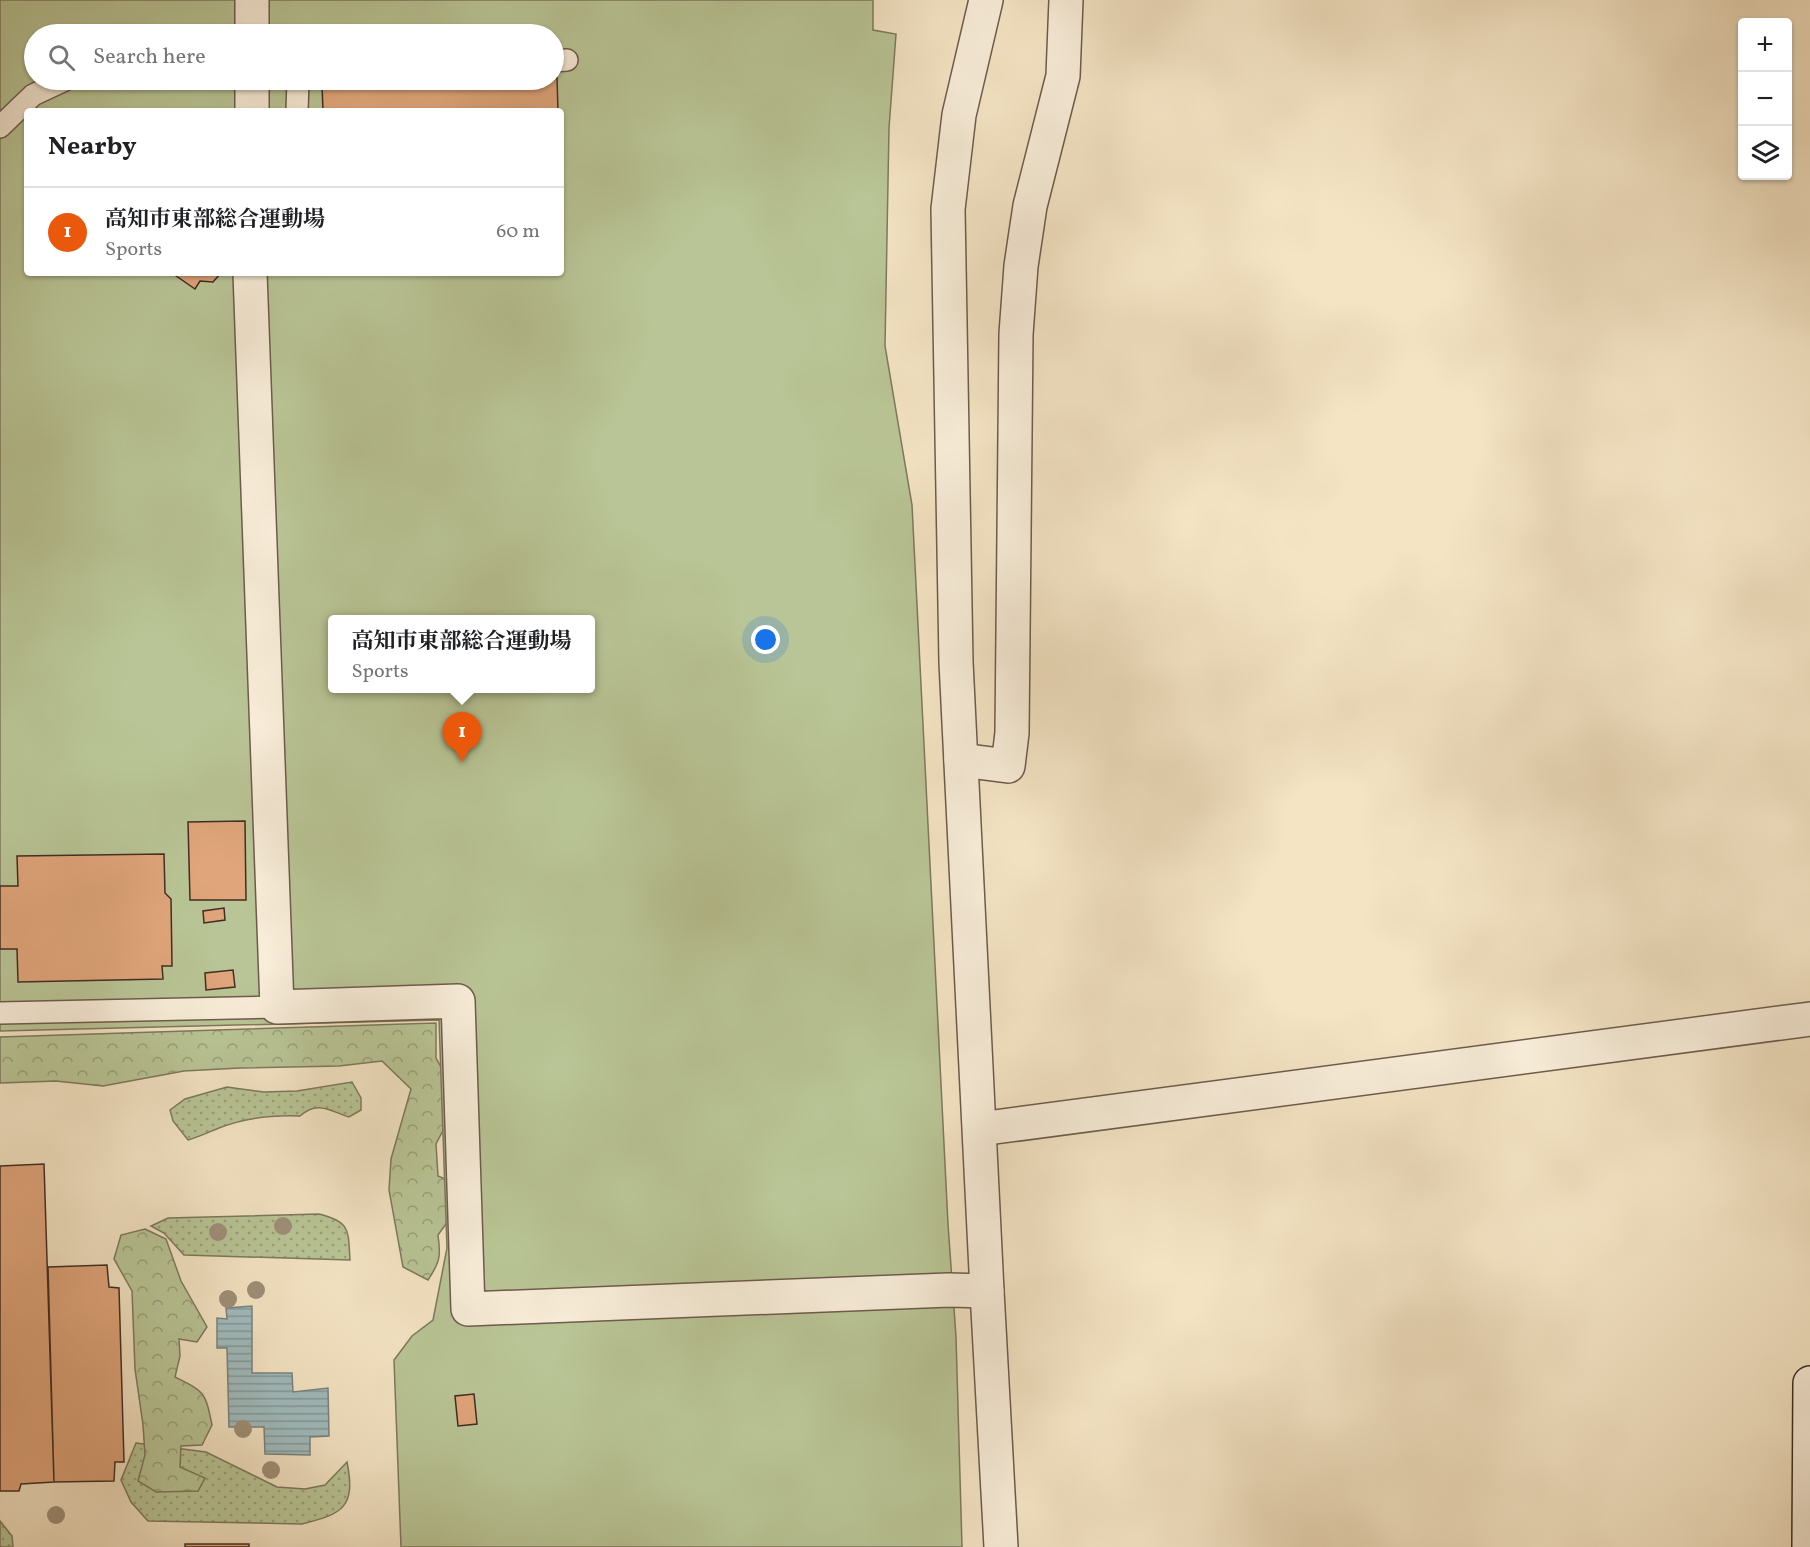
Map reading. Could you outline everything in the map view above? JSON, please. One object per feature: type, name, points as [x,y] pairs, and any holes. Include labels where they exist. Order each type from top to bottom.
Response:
[{"type":"street","points":[[252,0],[252,24]]},
{"type":"street","points":[[986,0],[959,115],[948,209],[956,650],[1001,1547]]},
{"type":"street","points":[[961,760],[1008,766],[1012,733],[1016,334],[1019,289],[1030,206],[1062,76],[1066,0]]},
{"type":"street","points":[[252,90],[252,108]]},
{"type":"street","points":[[250,276],[278,1007],[458,1001],[468,1310],[949,1290],[987,1291]]},
{"type":"street","points":[[980,1129],[1810,1019]]},
{"type":"street","points":[[1809,1547],[1810,1383]]},
{"type":"lane","points":[[0,127],[33,95],[44,90]]},
{"type":"lane","points":[[297,108],[298,90]]},
{"type":"lane","points":[[0,1013],[278,1007]]},
{"type":"green space","points":[[0,0],[873,0],[873,30],[896,34],[889,128],[885,346],[912,505],[948,1224],[956,1337],[962,1547],[401,1547],[394,1360],[412,1336],[433,1320],[447,1248],[439,1020],[0,1031]]},
{"type":"green space","points":[[436,1023],[436,1058],[450,1083],[450,1117],[436,1144],[438,1176],[450,1181],[451,1217],[438,1235],[439,1259],[428,1280],[403,1267],[389,1190],[391,1159],[411,1089],[382,1061],[339,1066],[184,1071],[103,1086],[56,1081],[0,1083],[0,1037]]},
{"type":"green space","points":[[352,1082],[361,1098],[361,1110],[349,1117],[318,1108],[306,1111],[300,1116],[269,1116],[239,1121],[188,1140],[173,1121],[170,1110],[185,1099],[227,1087],[264,1092],[297,1091]]},
{"type":"green space","points":[[319,1214],[337,1220],[346,1229],[350,1260],[184,1255],[164,1233],[151,1226],[168,1218]]},
{"type":"green space","points":[[145,1229],[166,1239],[181,1281],[207,1327],[197,1342],[179,1339],[180,1356],[175,1377],[202,1394],[212,1425],[202,1445],[181,1446],[180,1467],[205,1478],[198,1491],[156,1492],[138,1481],[145,1455],[135,1369],[132,1291],[114,1259],[121,1235]]},
{"type":"green space","points":[[136,1443],[206,1452],[277,1487],[305,1489],[325,1485],[347,1462],[350,1489],[348,1499],[337,1512],[302,1524],[148,1521],[131,1502],[121,1480]]},
{"type":"green space","points":[[0,1521],[12,1536],[13,1547],[0,1547]]},
{"type":"water","points":[[252,1306],[252,1373],[292,1373],[293,1392],[328,1388],[329,1436],[310,1437],[310,1455],[265,1454],[264,1427],[229,1427],[227,1348],[217,1348],[217,1318],[227,1319],[226,1308]]},
{"type":"building","points":[[322,90],[557,90],[558,108],[323,108]]},
{"type":"building","points":[[176,276],[218,276],[213,282],[200,281],[195,289]]},
{"type":"building","points":[[245,821],[246,900],[190,900],[188,822]]},
{"type":"building","points":[[164,854],[165,893],[171,899],[172,966],[162,966],[163,979],[18,982],[17,949],[0,949],[0,886],[18,886],[17,856]]},
{"type":"building","points":[[224,908],[225,920],[204,923],[203,911]]},
{"type":"building","points":[[233,970],[235,987],[206,990],[205,973]]},
{"type":"building","points":[[44,1164],[54,1482],[21,1484],[19,1491],[0,1491],[0,1166]]},
{"type":"building","points":[[107,1265],[109,1287],[119,1288],[124,1462],[115,1462],[114,1481],[54,1482],[48,1267]]},
{"type":"building","points":[[474,1394],[477,1424],[458,1426],[455,1396]]},
{"type":"building","points":[[185,1544],[249,1544],[249,1547],[185,1547]]},
{"type":"place","name":"高知市東部総合運動場","points":[[462,762]]}]
